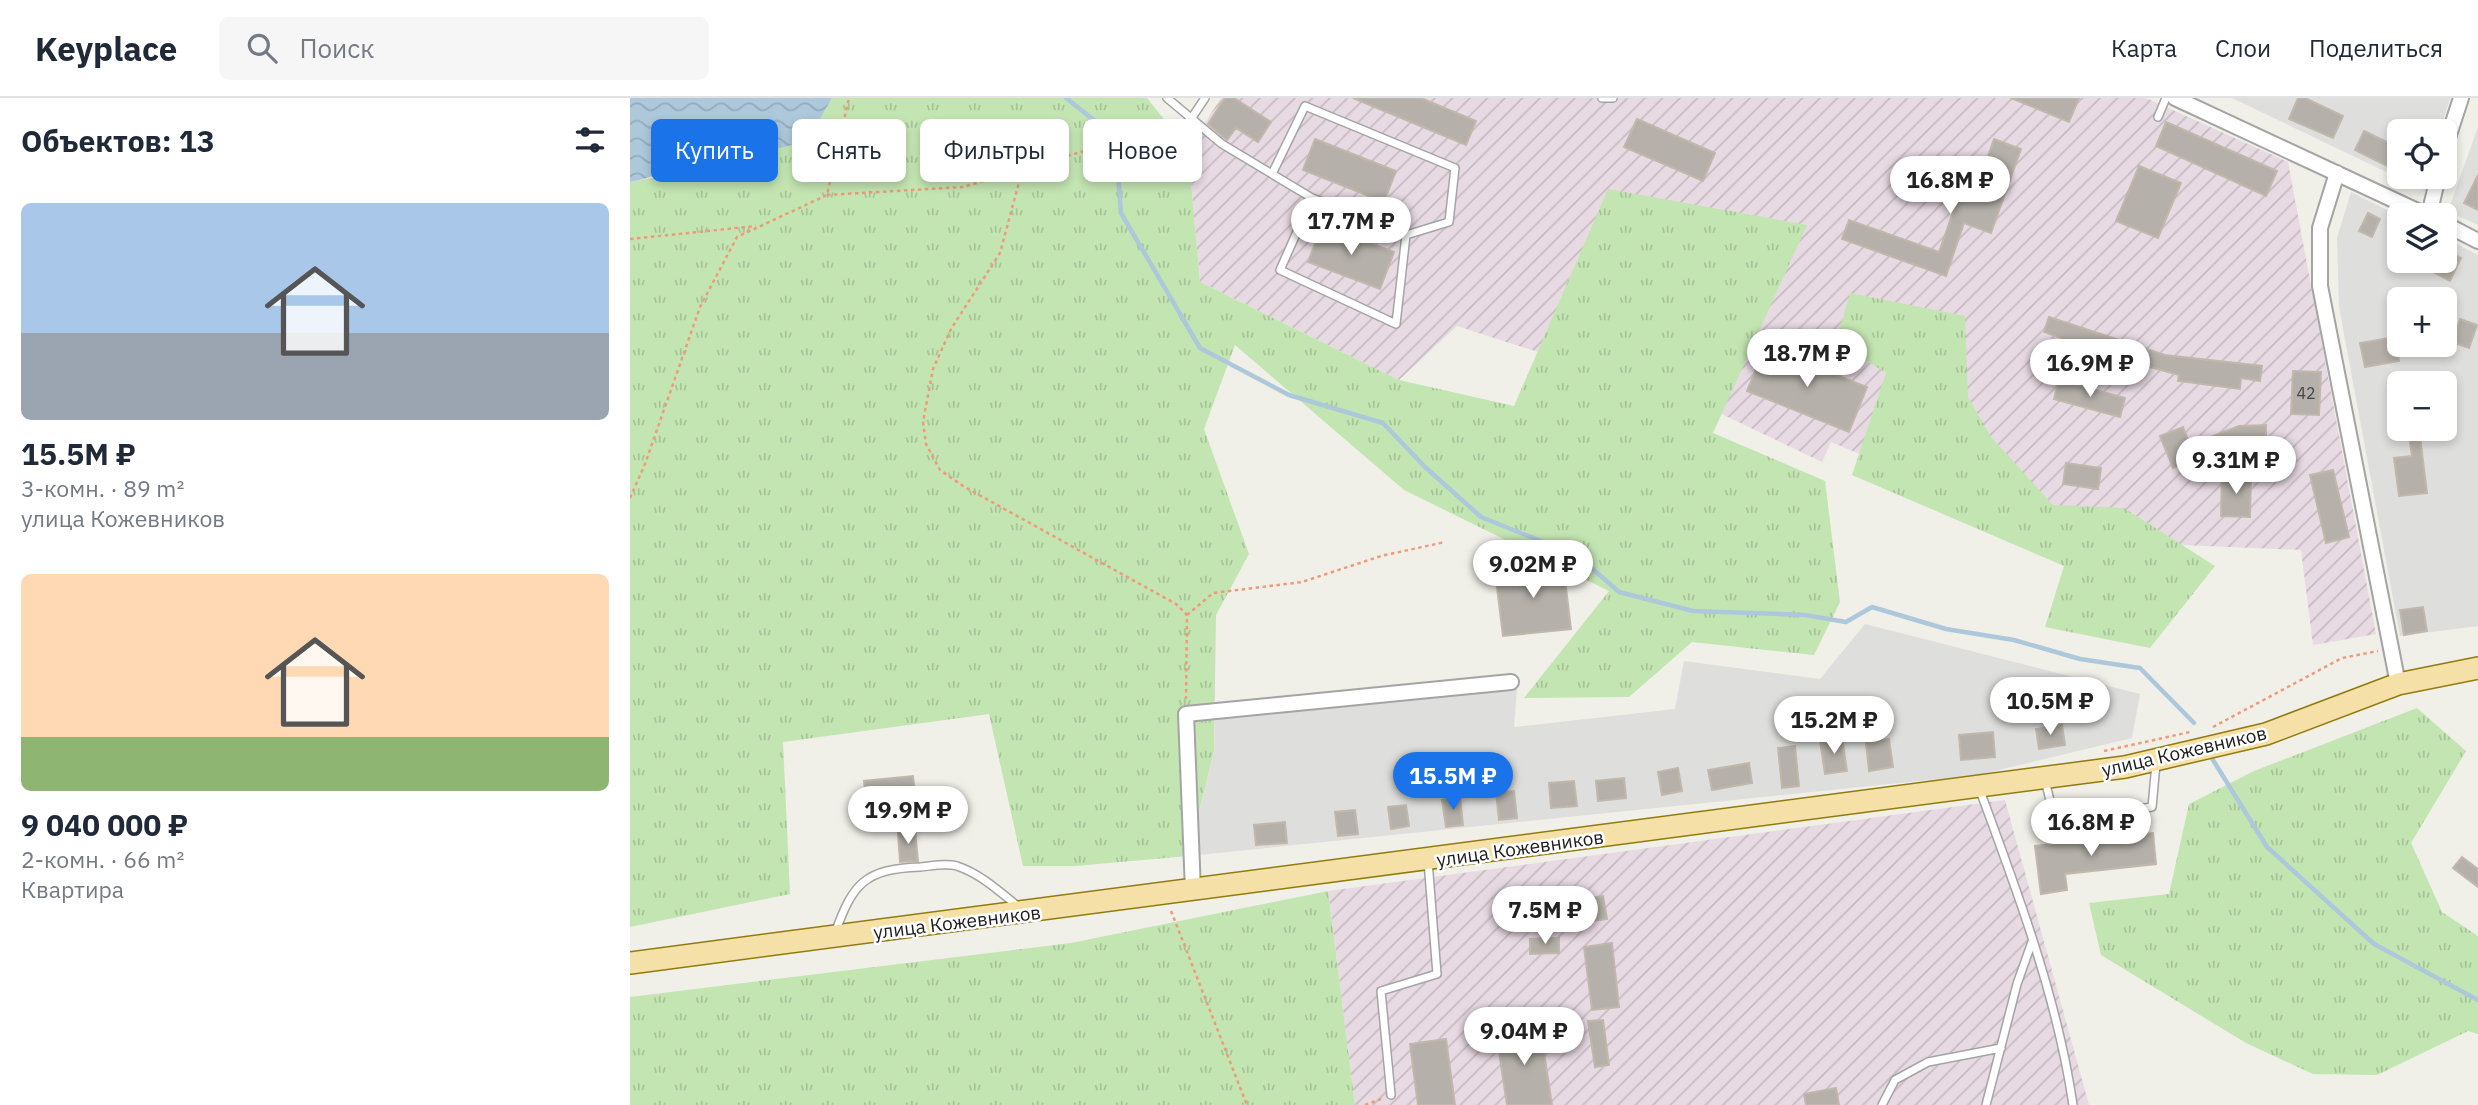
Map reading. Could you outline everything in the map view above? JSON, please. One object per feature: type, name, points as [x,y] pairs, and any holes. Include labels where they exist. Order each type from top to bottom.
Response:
[{"type":"main road","name":"улица Кожевников","points":[[630,963],[2044,778],[2156,760],[2266,734],[2398,684],[2478,668]]},
{"type":"street","points":[[2175,98],[2401,203]]},
{"type":"street","points":[[2454,119],[2461,98]]},
{"type":"street","points":[[2337,173],[2320,228],[2320,286],[2398,684]]},
{"type":"street","points":[[2457,230],[2478,241]]},
{"type":"street","points":[[1193,891],[1186,714],[1511,682]]},
{"type":"lane","points":[[1167,98],[1191,119],[1205,98]]},
{"type":"lane","points":[[1602,98],[1613,98]]},
{"type":"lane","points":[[2158,117],[2166,98]]},
{"type":"lane","points":[[1202,128],[1222,144],[1272,174],[1312,198],[1406,235],[1450,222],[1455,168],[1305,106],[1272,174]]},
{"type":"lane","points":[[1312,198],[1280,270],[1396,324],[1406,235]]},
{"type":"lane","points":[[2044,778],[2055,821],[2152,807],[2156,760]]},
{"type":"lane","points":[[1979,788],[2013,876],[2033,941],[2067,1066],[2073,1105]]},
{"type":"lane","points":[[1391,1095],[1381,991],[1437,974],[1428,860]]},
{"type":"lane","points":[[834,937],[846,903],[862,880],[893,868],[954,865],[979,876],[1026,913]]},
{"type":"lane","points":[[1986,1105],[2033,941]]},
{"type":"lane","points":[[1882,1105],[1895,1080],[1928,1062],[2001,1048]]},
{"type":"path","points":[[827,195],[849,98]]},
{"type":"path","points":[[630,498],[645,464],[701,307],[737,237],[827,195],[963,187],[981,182]]},
{"type":"path","points":[[1019,182],[1000,253],[951,329],[933,369],[923,422],[926,444],[940,470],[963,486],[1176,604],[1187,615],[1186,714]]},
{"type":"path","points":[[630,239],[757,226]]},
{"type":"path","points":[[1187,615],[1213,593],[1302,582],[1381,556],[1445,542]]},
{"type":"path","points":[[1165,895],[1247,1105]]},
{"type":"path","points":[[1365,1105],[1391,1095]]},
{"type":"shaded area","points":[[1221,98],[2146,98],[2288,162],[2376,634],[2313,645],[2301,550],[2135,543],[2101,555],[1831,442],[1822,462],[1705,406],[1457,326],[1399,380],[1200,282],[1191,182],[1202,182],[1202,127]]},
{"type":"shaded area","points":[[2232,98],[2450,98],[2444,119],[2387,119],[2387,172]]},
{"type":"shaded area","points":[[2478,127],[2478,225],[2457,215],[2457,203],[2451,203]]},
{"type":"shaded area","points":[[2351,192],[2387,210],[2387,273],[2457,273],[2457,244],[2478,255],[2478,626],[2400,636],[2339,307],[2337,238]]},
{"type":"shaded area","points":[[1865,624],[2140,694],[2132,738],[1978,775],[1188,856],[1214,752],[1215,718],[1517,689],[1514,727],[1675,709],[1684,661],[1820,679]]},
{"type":"shaded area","points":[[2005,800],[2089,1105],[1355,1105],[1328,891]]},
{"type":"green space","points":[[832,98],[1147,98],[1164,119],[1083,119],[1083,182],[1191,182],[1200,282],[1399,380],[1514,406],[1608,189],[1807,225],[1713,433],[1825,481],[1840,602],[1814,655],[1692,642],[1629,697],[1524,698],[1609,591],[1404,490],[1235,345],[1204,429],[1249,554],[1216,615],[1214,751],[1188,856],[1075,866],[1023,866],[989,714],[783,742],[790,894],[630,927],[630,182],[651,178],[651,182],[778,182],[778,141],[792,132],[792,182],[906,182],[906,119],[814,119],[824,113]]},
{"type":"green space","points":[[1850,293],[1965,316],[1968,397],[1991,437],[2053,505],[2124,508],[2215,566],[2150,648],[2045,627],[2064,566],[1852,475],[1886,373],[1836,342]]},
{"type":"green space","points":[[2417,708],[2466,751],[2411,843],[2442,912],[2478,936],[2478,1034],[2468,1031],[2377,1075],[2313,1074],[2246,1043],[2101,955],[2089,903],[2169,894],[2189,804],[2254,771]]},
{"type":"green space","points":[[1328,891],[1355,1105],[630,1105],[630,997],[1071,943]]},
{"type":"water","points":[[630,98],[832,98],[819,119],[792,119],[792,145],[778,148],[778,119],[651,119],[651,176],[630,182]]},
{"type":"building","points":[[1225,98],[1234,98],[1271,122],[1258,142],[1236,128],[1227,140],[1208,124]]},
{"type":"building","points":[[1353,98],[1421,98],[1476,121],[1466,145]]},
{"type":"building","points":[[2011,98],[2079,98],[2069,122]]},
{"type":"building","points":[[2298,98],[2305,98],[2343,116],[2333,138],[2289,119]]},
{"type":"building","points":[[1637,119],[1715,153],[1703,181],[1624,147]]},
{"type":"building","points":[[2166,122],[2277,171],[2266,196],[2156,146]]},
{"type":"building","points":[[2364,131],[2387,142],[2387,166],[2355,150]]},
{"type":"building","points":[[1315,139],[1396,171],[1384,202],[1303,170]]},
{"type":"building","points":[[1994,139],[2021,149],[1991,233],[1964,223],[1946,276],[1842,239],[1849,220],[1939,252],[1964,181],[1978,185]]},
{"type":"building","points":[[2139,166],[2181,183],[2158,238],[2116,221]]},
{"type":"building","points":[[2478,175],[2478,210],[2464,203]]},
{"type":"building","points":[[2368,213],[2380,219],[2372,237],[2359,231]]},
{"type":"building","points":[[1322,225],[1394,252],[1380,289],[1308,262]]},
{"type":"building","points":[[2435,273],[2454,273],[2450,281]]},
{"type":"building","points":[[2049,317],[2165,355],[2262,366],[2260,381],[2241,378],[2240,389],[2178,381],[2179,375],[2128,361],[2044,332]]},
{"type":"building","points":[[2460,319],[2477,325],[2469,348],[2457,344]]},
{"type":"building","points":[[2387,338],[2387,357],[2398,357],[2399,361],[2365,367],[2360,343]]},
{"type":"building","points":[[1765,347],[1867,387],[1849,432],[1747,391]]},
{"type":"building","points":[[2293,371],[2321,372],[2319,415],[2291,414]]},
{"type":"building","points":[[2059,380],[2125,398],[2120,417],[2054,399]]},
{"type":"building","points":[[2266,425],[2266,440],[2245,440],[2173,468],[2160,436],[2183,427],[2190,445],[2239,426]]},
{"type":"building","points":[[2410,441],[2420,441],[2427,493],[2399,496],[2394,458],[2412,456]]},
{"type":"building","points":[[2066,463],[2101,468],[2098,489],[2063,484]]},
{"type":"building","points":[[2333,470],[2349,537],[2326,543],[2310,475]]},
{"type":"building","points":[[2222,475],[2251,476],[2250,517],[2221,516]]},
{"type":"building","points":[[1563,563],[1571,629],[1503,636],[1495,571]]},
{"type":"building","points":[[2423,607],[2427,631],[2404,635],[2400,610]]},
{"type":"building","points":[[2062,725],[2065,745],[2039,749],[2036,729]]},
{"type":"building","points":[[1993,732],[1995,757],[1961,760],[1959,735]]},
{"type":"building","points":[[1842,738],[1847,771],[1825,774],[1820,741]]},
{"type":"building","points":[[1889,739],[1893,767],[1869,771],[1866,743]]},
{"type":"building","points":[[1795,746],[1799,786],[1782,788],[1778,748]]},
{"type":"building","points":[[1749,763],[1752,783],[1712,790],[1708,770]]},
{"type":"building","points":[[1678,768],[1682,791],[1662,795],[1658,772]]},
{"type":"building","points":[[913,776],[916,804],[867,809],[864,781]]},
{"type":"building","points":[[1624,778],[1626,798],[1598,801],[1596,781]]},
{"type":"building","points":[[1574,781],[1577,806],[1551,808],[1549,783]]},
{"type":"building","points":[[1514,791],[1517,818],[1499,820],[1496,793]]},
{"type":"building","points":[[1460,797],[1463,825],[1446,827],[1442,800]]},
{"type":"building","points":[[1406,805],[1409,826],[1391,829],[1388,807]]},
{"type":"building","points":[[1355,810],[1358,834],[1338,836],[1335,812]]},
{"type":"building","points":[[1285,822],[1287,843],[1256,845],[1254,825]]},
{"type":"building","points":[[915,830],[918,861],[900,862],[898,832]]},
{"type":"building","points":[[2153,833],[2156,864],[2065,874],[2067,890],[2041,894],[2035,846]]},
{"type":"building","points":[[2462,857],[2478,869],[2478,887],[2453,868]]},
{"type":"building","points":[[1603,896],[1607,919],[1560,926],[1556,902]]},
{"type":"building","points":[[1559,938],[1559,953],[1530,954],[1530,939]]},
{"type":"building","points":[[1612,943],[1619,1007],[1592,1010],[1584,947]]},
{"type":"building","points":[[1603,1020],[1609,1065],[1595,1067],[1588,1021]]},
{"type":"building","points":[[1540,1026],[1552,1105],[1507,1105],[1496,1032]]},
{"type":"building","points":[[1446,1039],[1455,1105],[1418,1105],[1410,1044]]},
{"type":"building","points":[[1836,1088],[1839,1105],[1806,1105],[1804,1094]]},
{"type":"waterway","points":[[1066,98],[1100,125],[1117,160],[1121,213],[1200,348],[1289,395],[1383,423],[1425,467],[1481,517],[1578,556],[1619,592],[1693,611],[1805,615],[1846,622],[1872,607],[1946,629],[2014,640],[2080,659],[2140,668],[2194,723]]},
{"type":"waterway","points":[[2213,760],[2267,847],[2374,944],[2478,1000]]}]
